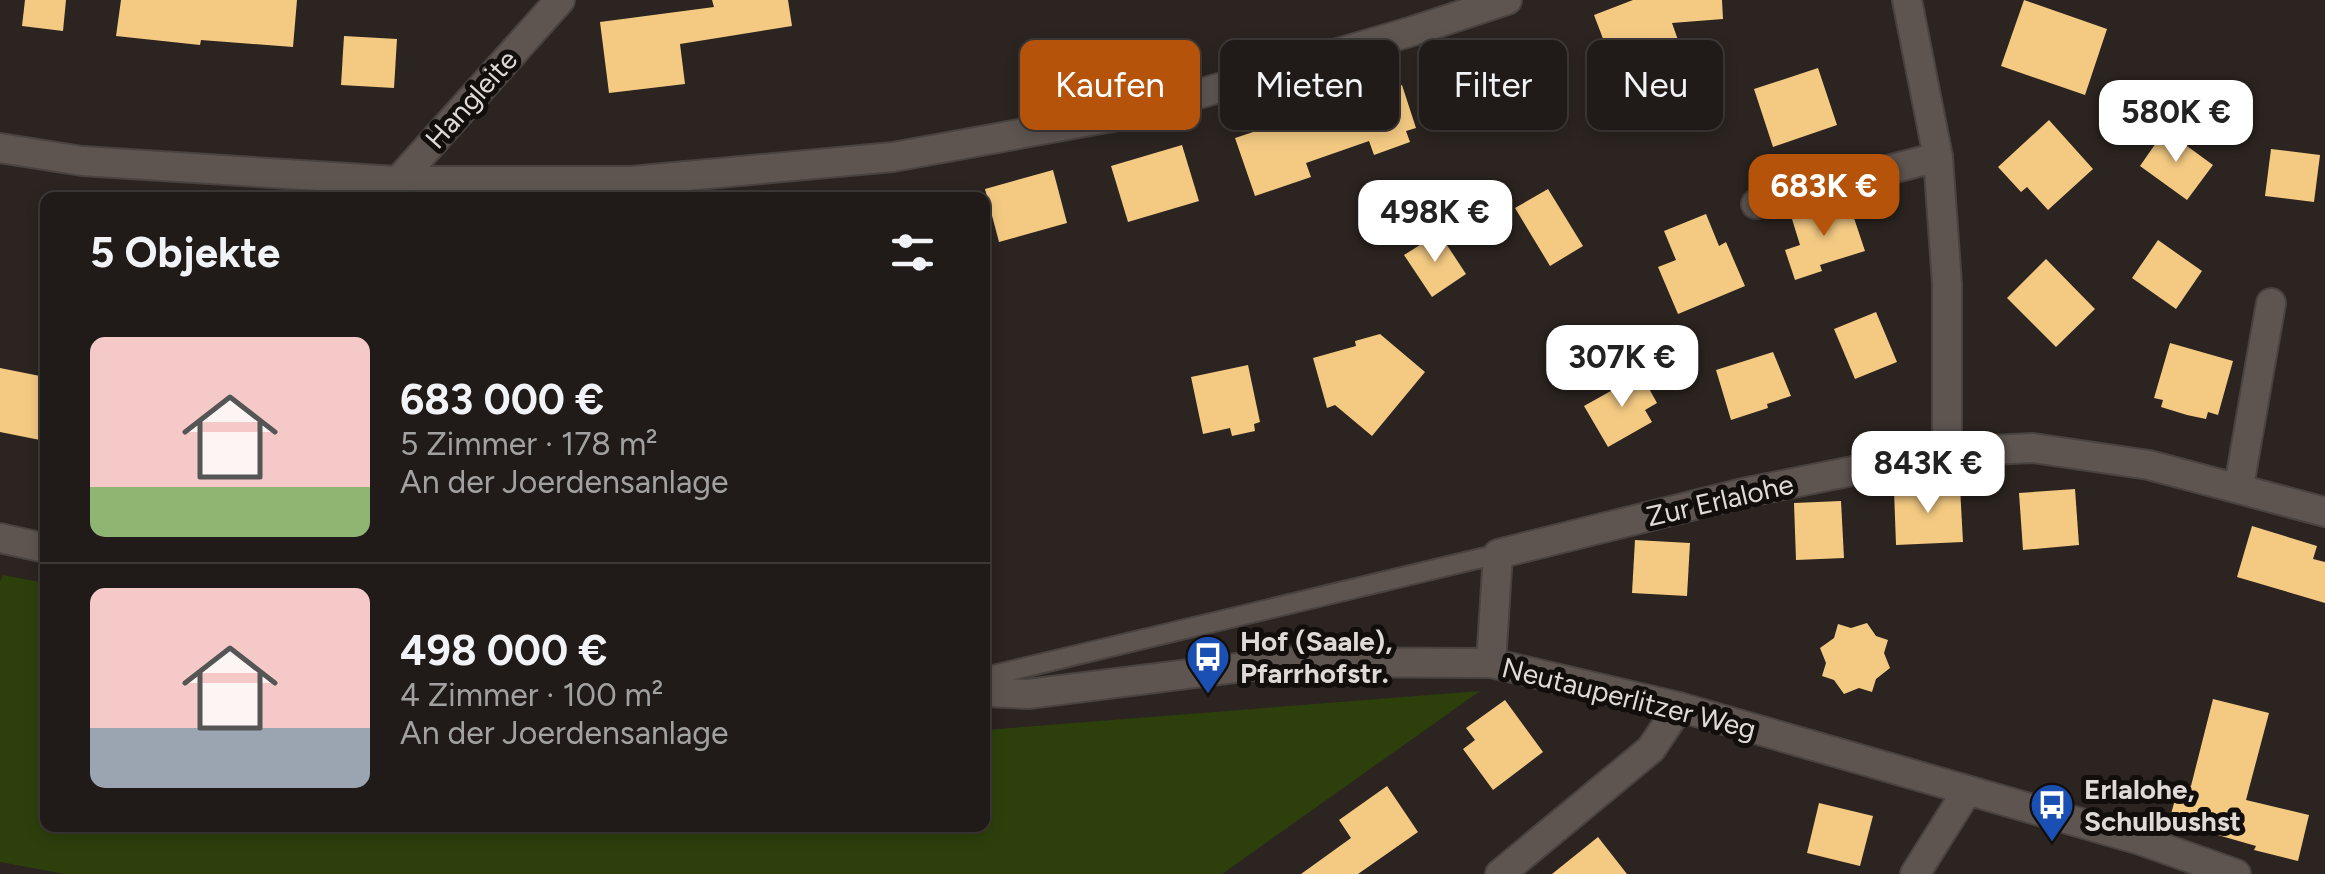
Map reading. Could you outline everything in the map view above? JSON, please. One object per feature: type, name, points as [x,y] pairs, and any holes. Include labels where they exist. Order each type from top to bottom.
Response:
[{"type":"street","name":"Hangleite","points":[[390,190],[560,0]]},
{"type":"street","points":[[0,148],[82,162],[390,190],[631,181],[892,158],[1134,112],[1507,0]]},
{"type":"street","points":[[1907,0],[1938,157],[1947,284],[1948,452]]},
{"type":"street","points":[[1756,204],[1938,157]]},
{"type":"street","points":[[2239,486],[2270,303]]},
{"type":"street","name":"Zur Erlalohe","points":[[1498,554],[1742,492],[1948,452],[2032,448],[2149,465],[2325,512]]},
{"type":"street","points":[[2,543],[40,547]]},
{"type":"street","points":[[1490,662],[1498,554]]},
{"type":"street","name":"Neutauperlitzer Weg","points":[[990,692],[1028,694],[1284,662],[1490,662],[1679,707],[2140,840],[2236,874]]},
{"type":"street","points":[[1500,874],[1651,749],[1679,707]]},
{"type":"street","points":[[1915,874],[1967,790]]},
{"type":"lane","name":"Zur Erlalohe","points":[[990,676],[1498,554]]},
{"type":"green space","points":[[3,575],[40,582],[40,832],[990,832],[990,730],[1480,691],[1222,874],[65,874],[0,862]]},
{"type":"building","points":[[25,0],[66,0],[63,31],[22,26]]},
{"type":"building","points":[[121,0],[297,0],[293,47],[201,40],[200,45],[116,36]]},
{"type":"building","points":[[712,0],[788,0],[792,26],[680,44],[685,84],[609,93],[600,22],[714,7]]},
{"type":"building","points":[[1633,0],[1722,0],[1723,19],[1672,23],[1678,40],[1604,40],[1594,15]]},
{"type":"building","points":[[2024,0],[2107,29],[2085,95],[2001,66]]},
{"type":"building","points":[[344,36],[397,39],[394,88],[341,85]]},
{"type":"building","points":[[1818,68],[1837,125],[1773,147],[1754,89]]},
{"type":"building","points":[[1402,85],[1416,128],[1406,131],[1410,142],[1374,155],[1369,141],[1306,163],[1311,177],[1255,196],[1235,138],[1259,130],[1399,130]]},
{"type":"building","points":[[2049,120],[2093,169],[2048,210],[2027,187],[2021,192],[1998,167]]},
{"type":"building","points":[[2165,130],[2213,165],[2187,200],[2140,166]]},
{"type":"building","points":[[1182,145],[1199,201],[1128,222],[1111,166]]},
{"type":"building","points":[[2271,149],[2320,155],[2314,202],[2265,196]]},
{"type":"building","points":[[1053,170],[1067,223],[999,242],[990,192],[985,189]]},
{"type":"building","points":[[1548,189],[1583,246],[1550,266],[1515,208]]},
{"type":"building","points":[[1848,200],[1865,251],[1820,265],[1822,271],[1795,280],[1785,250],[1800,245],[1792,219]]},
{"type":"building","points":[[1706,214],[1719,246],[1726,242],[1745,286],[1678,314],[1658,267],[1676,260],[1664,231]]},
{"type":"building","points":[[1439,233],[1466,274],[1432,297],[1404,255]]},
{"type":"building","points":[[2158,240],[2202,271],[2176,309],[2132,278]]},
{"type":"building","points":[[2046,259],[2095,309],[2056,347],[2007,298]]},
{"type":"building","points":[[1876,312],[1897,362],[1855,379],[1834,329]]},
{"type":"building","points":[[1380,334],[1425,372],[1372,436],[1335,405],[1327,408],[1313,358],[1356,346],[1355,341]]},
{"type":"building","points":[[2170,343],[2233,361],[2218,415],[2208,412],[2206,419],[2187,415],[2161,407],[2163,400],[2154,398]]},
{"type":"building","points":[[1773,352],[1791,396],[1731,420],[1716,370]]},
{"type":"building","points":[[1248,365],[1260,422],[1254,424],[1255,431],[1232,436],[1230,428],[1203,434],[1191,377]]},
{"type":"building","points":[[0,368],[40,376],[40,440],[0,432]]},
{"type":"building","points":[[1641,374],[1657,403],[1645,410],[1652,422],[1608,447],[1584,406]]},
{"type":"building","points":[[1960,487],[1963,542],[1896,545],[1894,490]]},
{"type":"building","points":[[2075,489],[2079,545],[2023,550],[2019,493]]},
{"type":"building","points":[[1841,501],[1844,558],[1796,560],[1794,503]]},
{"type":"building","points":[[2252,526],[2317,546],[2313,559],[2325,562],[2325,603],[2237,577]]},
{"type":"building","points":[[1635,540],[1690,543],[1687,596],[1632,593]]},
{"type":"building","points":[[1867,623],[1876,636],[1888,640],[1884,653],[1890,668],[1876,679],[1872,692],[1859,688],[1844,694],[1834,680],[1822,676],[1826,663],[1820,648],[1834,638],[1838,624],[1851,628]]},
{"type":"building","points":[[2213,699],[2269,713],[2246,800],[2309,815],[2298,861],[2169,821],[2180,782],[2191,786]]},
{"type":"building","points":[[1505,700],[1543,752],[1493,790],[1463,749],[1475,740],[1466,728]]},
{"type":"building","points":[[1387,786],[1418,832],[1358,874],[1301,874],[1351,838],[1339,820]]},
{"type":"building","points":[[1819,803],[1873,816],[1860,866],[1807,853]]},
{"type":"building","points":[[1598,837],[1627,874],[1552,874]]},
{"type":"place","name":"Hof (Saale), Pfarrhofstr.","points":[[1208,695]]},
{"type":"place","name":"Erlalohe, Schulbushst","points":[[2052,843]]}]
